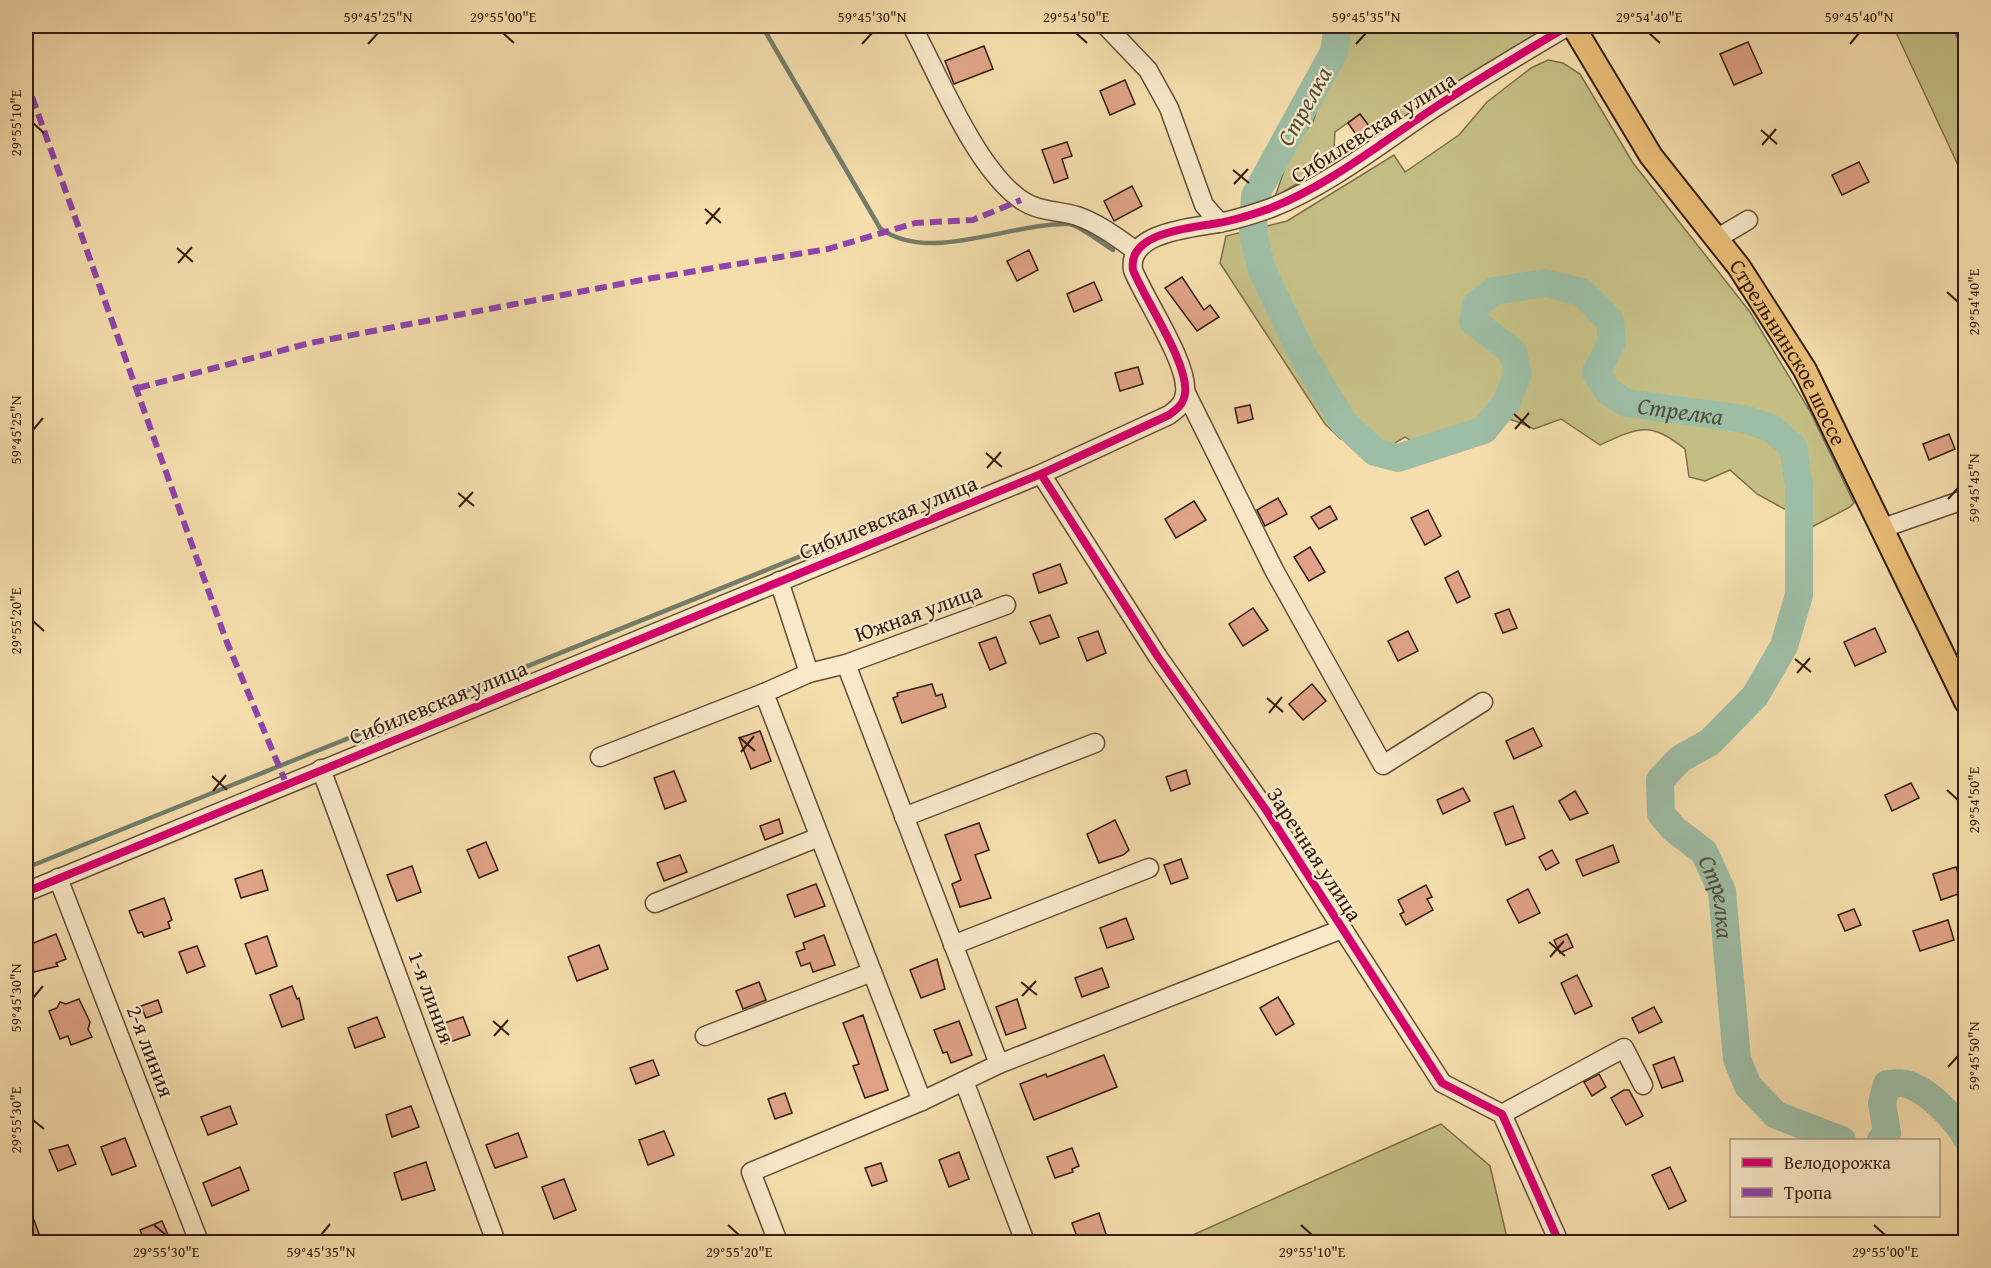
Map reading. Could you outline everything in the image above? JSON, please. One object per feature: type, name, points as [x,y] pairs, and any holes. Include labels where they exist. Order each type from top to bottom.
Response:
[{"type":"main road","name":"Стрельнинское шоссе","points":[[1573,26],[1651,156],[1776,320],[1805,370],[1965,702]]},
{"type":"street","points":[[912,26],[990,170],[1021,200],[1045,211],[1077,216],[1111,233],[1136,251],[1131,260],[1133,270],[1179,364],[1185,393],[1274,570],[1383,765],[1483,702]]},
{"type":"street","points":[[1106,26],[1148,70],[1169,108],[1204,205],[1229,221]]},
{"type":"street","name":"Сибилевская улица","points":[[1136,251],[1144,244],[1168,233],[1229,221],[1268,209],[1311,191],[1437,106],[1568,26]]},
{"type":"street","points":[[1716,239],[1748,220]]},
{"type":"street","name":"Сибилевская улица","points":[[26,891],[1041,474],[1169,415],[1181,405],[1185,393]]},
{"type":"street","name":"Заречная улица","points":[[1041,474],[1158,657],[1266,810],[1442,1083],[1502,1114]]},
{"type":"street","points":[[1883,528],[1965,499]]},
{"type":"street","points":[[779,581],[809,673]]},
{"type":"street","name":"Южная улица","points":[[600,757],[809,673],[846,664],[1006,605]]},
{"type":"street","points":[[846,664],[999,1064]]},
{"type":"street","points":[[764,693],[922,1101]]},
{"type":"street","points":[[904,817],[1095,743]]},
{"type":"street","name":"1-я линия","points":[[321,769],[496,1242]]},
{"type":"street","points":[[655,903],[819,837]]},
{"type":"street","points":[[953,945],[1149,868]]},
{"type":"street","name":"2-я линия","points":[[58,878],[199,1242]]},
{"type":"street","points":[[778,1242],[751,1172],[922,1101],[999,1064],[1342,929]]},
{"type":"street","points":[[705,1036],[872,972]]},
{"type":"street","points":[[1559,1242],[1502,1114],[1624,1048],[1643,1085]]},
{"type":"street","points":[[964,1081],[1025,1242]]},
{"type":"shaded area","points":[[1347,26],[1549,26],[1545,33],[1376,136],[1360,114],[1335,132],[1333,162],[1275,197],[1292,147],[1313,122],[1317,109],[1316,101],[1338,61]]},
{"type":"shaded area","points":[[1893,26],[1965,26],[1965,180]]},
{"type":"shaded area","points":[[1548,60],[1563,63],[1580,74],[1633,163],[1750,312],[1810,411],[1854,503],[1850,507],[1810,528],[1811,483],[1807,500],[1788,511],[1757,494],[1730,470],[1705,481],[1689,477],[1685,449],[1673,440],[1653,431],[1635,431],[1600,445],[1561,419],[1534,429],[1512,420],[1504,420],[1481,425],[1421,446],[1405,437],[1383,450],[1341,439],[1325,424],[1220,263],[1226,236],[1287,221],[1394,155],[1405,172],[1459,135],[1487,102],[1531,68]]},
{"type":"shaded area","points":[[1441,1124],[1490,1166],[1508,1242],[1177,1242]]},
{"type":"building","points":[[1748,42],[1762,73],[1734,85],[1720,54]]},
{"type":"building","points":[[984,46],[993,69],[954,84],[945,61]]},
{"type":"building","points":[[1125,80],[1135,104],[1110,115],[1100,91]]},
{"type":"building","points":[[1360,114],[1370,127],[1357,136],[1348,123]]},
{"type":"building","points":[[1067,142],[1072,156],[1062,159],[1068,178],[1054,183],[1042,150]]},
{"type":"building","points":[[1859,162],[1869,182],[1842,195],[1832,175]]},
{"type":"building","points":[[1132,186],[1142,206],[1114,221],[1104,201]]},
{"type":"building","points":[[1029,250],[1038,270],[1017,281],[1007,261]]},
{"type":"building","points":[[1182,277],[1204,310],[1210,305],[1219,317],[1197,331],[1165,288]]},
{"type":"building","points":[[1094,282],[1102,300],[1074,312],[1067,294]]},
{"type":"building","points":[[1138,367],[1143,384],[1120,391],[1115,373]]},
{"type":"building","points":[[1250,405],[1253,419],[1238,423],[1235,408]]},
{"type":"building","points":[[1949,434],[1955,449],[1929,460],[1923,444]]},
{"type":"building","points":[[1278,498],[1287,514],[1265,526],[1257,510]]},
{"type":"building","points":[[1194,501],[1206,520],[1176,538],[1165,519]]},
{"type":"building","points":[[1330,506],[1337,519],[1319,529],[1311,517]]},
{"type":"building","points":[[1428,510],[1441,536],[1425,545],[1411,518]]},
{"type":"building","points":[[1310,547],[1325,572],[1309,581],[1294,557]]},
{"type":"building","points":[[1060,564],[1067,583],[1039,593],[1033,574]]},
{"type":"building","points":[[1458,571],[1470,597],[1457,603],[1445,578]]},
{"type":"building","points":[[1253,608],[1268,630],[1243,646],[1229,624]]},
{"type":"building","points":[[1509,609],[1517,628],[1503,633],[1495,614]]},
{"type":"building","points":[[1050,615],[1059,637],[1040,644],[1030,622]]},
{"type":"building","points":[[1875,628],[1886,652],[1855,666],[1844,642]]},
{"type":"building","points":[[1098,631],[1106,653],[1087,661],[1078,638]]},
{"type":"building","points":[[1408,631],[1418,651],[1398,661],[1388,641]]},
{"type":"building","points":[[996,637],[1006,663],[990,670],[979,643]]},
{"type":"building","points":[[932,684],[936,696],[942,694],[946,707],[902,723],[893,698],[898,696],[897,693]]},
{"type":"building","points":[[1312,684],[1326,701],[1303,720],[1289,704]]},
{"type":"building","points":[[1533,728],[1542,746],[1514,759],[1506,741]]},
{"type":"building","points":[[760,731],[771,761],[751,769],[739,738]]},
{"type":"building","points":[[1186,770],[1190,784],[1171,791],[1166,777]]},
{"type":"building","points":[[674,771],[686,801],[665,809],[654,778]]},
{"type":"building","points":[[1911,783],[1919,798],[1892,811],[1885,795]]},
{"type":"building","points":[[1463,788],[1470,801],[1443,814],[1437,800]]},
{"type":"building","points":[[1575,791],[1588,813],[1570,820],[1559,801]]},
{"type":"building","points":[[1513,806],[1525,838],[1506,845],[1494,813]]},
{"type":"building","points":[[779,819],[783,833],[765,840],[760,826]]},
{"type":"building","points":[[1115,820],[1129,850],[1123,855],[1099,863],[1087,834]]},
{"type":"building","points":[[979,823],[989,850],[975,855],[991,898],[960,907],[952,884],[961,880],[945,835]]},
{"type":"building","points":[[486,842],[498,870],[479,878],[467,850]]},
{"type":"building","points":[[1613,845],[1619,862],[1583,876],[1576,860]]},
{"type":"building","points":[[1552,850],[1559,863],[1546,870],[1539,857]]},
{"type":"building","points":[[680,855],[687,872],[664,881],[657,863]]},
{"type":"building","points":[[1181,859],[1188,878],[1171,884],[1164,865]]},
{"type":"building","points":[[412,866],[421,892],[397,901],[387,875]]},
{"type":"building","points":[[1956,867],[1964,892],[1941,900],[1933,874]]},
{"type":"building","points":[[262,870],[268,890],[241,898],[235,879]]},
{"type":"building","points":[[816,884],[825,906],[795,917],[787,895]]},
{"type":"building","points":[[1426,885],[1432,897],[1427,899],[1433,910],[1406,925],[1400,914],[1404,912],[1398,900]]},
{"type":"building","points":[[1528,889],[1540,913],[1519,923],[1507,900]]},
{"type":"building","points":[[164,898],[172,920],[168,922],[170,928],[144,937],[142,932],[138,933],[129,911]]},
{"type":"building","points":[[1854,909],[1861,925],[1845,931],[1838,915]]},
{"type":"building","points":[[1126,918],[1134,939],[1107,948],[1100,928]]},
{"type":"building","points":[[1948,920],[1954,940],[1920,951],[1913,931]]},
{"type":"building","points":[[56,934],[66,959],[56,963],[58,966],[34,972],[29,959],[26,960],[26,946]]},
{"type":"building","points":[[1567,934],[1573,947],[1560,953],[1554,940]]},
{"type":"building","points":[[824,935],[835,965],[813,972],[810,963],[801,966],[796,952],[805,949],[803,943]]},
{"type":"building","points":[[267,936],[277,966],[256,974],[245,944]]},
{"type":"building","points":[[599,945],[608,969],[577,981],[568,957]]},
{"type":"building","points":[[197,946],[205,966],[187,973],[179,952]]},
{"type":"building","points":[[937,959],[945,989],[921,998],[910,970]]},
{"type":"building","points":[[1102,968],[1109,987],[1082,997],[1075,978]]},
{"type":"building","points":[[1577,975],[1592,1006],[1575,1014],[1561,983]]},
{"type":"building","points":[[759,982],[766,1000],[743,1009],[736,991]]},
{"type":"building","points":[[292,986],[297,999],[299,998],[304,1019],[282,1027],[270,995]]},
{"type":"building","points":[[1278,997],[1294,1024],[1276,1035],[1260,1008]]},
{"type":"building","points":[[79,999],[90,1022],[88,1029],[92,1037],[71,1045],[68,1036],[60,1039],[49,1011],[57,1008],[60,1002],[66,1004]]},
{"type":"building","points":[[1017,999],[1026,1028],[1006,1035],[996,1007]]},
{"type":"building","points":[[158,1000],[162,1012],[146,1018],[141,1006]]},
{"type":"building","points":[[1654,1007],[1662,1022],[1639,1033],[1632,1018]]},
{"type":"building","points":[[863,1015],[888,1090],[865,1098],[853,1066],[859,1064],[843,1023]]},
{"type":"building","points":[[377,1017],[385,1037],[355,1048],[348,1028]]},
{"type":"building","points":[[463,1017],[470,1035],[444,1044],[438,1025]]},
{"type":"building","points":[[959,1021],[972,1055],[951,1063],[947,1052],[943,1053],[934,1030]]},
{"type":"building","points":[[1104,1055],[1117,1087],[1034,1120],[1020,1084],[1046,1074],[1047,1077]]},
{"type":"building","points":[[1674,1057],[1683,1081],[1662,1088],[1653,1065]]},
{"type":"building","points":[[653,1060],[659,1075],[636,1084],[630,1068]]},
{"type":"building","points":[[1599,1074],[1606,1087],[1592,1096],[1584,1082]]},
{"type":"building","points":[[1624,1090],[1629,1090],[1643,1116],[1626,1125],[1611,1098]]},
{"type":"building","points":[[785,1093],[792,1113],[775,1119],[768,1099]]},
{"type":"building","points":[[230,1106],[237,1124],[208,1135],[201,1117]]},
{"type":"building","points":[[411,1106],[419,1127],[392,1137],[386,1115]]},
{"type":"building","points":[[664,1131],[674,1155],[648,1165],[639,1140]]},
{"type":"building","points":[[518,1133],[527,1157],[495,1168],[486,1145]]},
{"type":"building","points":[[125,1138],[136,1166],[112,1175],[101,1147]]},
{"type":"building","points":[[68,1145],[76,1164],[58,1171],[49,1150]]},
{"type":"building","points":[[1072,1148],[1079,1166],[1072,1169],[1073,1172],[1055,1178],[1047,1157]]},
{"type":"building","points":[[959,1152],[969,1179],[949,1187],[939,1160]]},
{"type":"building","points":[[426,1162],[435,1190],[402,1200],[394,1173]]},
{"type":"building","points":[[881,1163],[887,1181],[872,1186],[865,1168]]},
{"type":"building","points":[[240,1167],[249,1190],[212,1206],[203,1183]]},
{"type":"building","points":[[1670,1167],[1686,1201],[1669,1209],[1652,1175]]},
{"type":"building","points":[[564,1179],[576,1210],[554,1219],[542,1187]]},
{"type":"building","points":[[27,1201],[42,1242],[28,1242],[26,1234]]},
{"type":"building","points":[[1099,1213],[1108,1240],[1079,1242],[1072,1223]]},
{"type":"building","points":[[162,1221],[171,1242],[145,1242],[140,1230]]},
{"type":"waterway","points":[[762,26],[880,228],[900,238],[922,243],[971,239],[1046,225],[1069,224],[1085,231],[1113,250]]},
{"type":"waterway","name":"Стрелка","points":[[1338,26],[1334,52],[1255,196],[1253,234],[1262,270],[1301,352],[1343,422],[1375,452],[1398,458],[1484,430],[1506,403],[1518,374],[1513,352],[1473,321],[1476,305],[1494,291],[1545,283],[1582,292],[1610,321],[1612,342],[1596,372],[1607,390],[1626,403],[1744,419],[1771,428],[1793,447],[1799,486],[1799,595],[1784,646],[1755,696],[1710,742],[1680,759],[1660,780],[1661,814],[1674,829],[1704,852],[1722,891],[1737,1059],[1748,1086],[1776,1115],[1839,1139]]},
{"type":"waterway","points":[[26,868],[841,540]]},
{"type":"waterway","name":"Стрелка","points":[[1882,1139],[1887,1133],[1882,1103],[1887,1084],[1899,1083],[1914,1087],[1932,1098],[1966,1137]]},
{"type":"waterway","points":[[1958,1123],[1966,1115]]},
{"type":"marked path","points":[[1955,26],[1966,56]]},
{"type":"marked path","points":[[26,80],[226,640],[286,783]]},
{"type":"marked path","points":[[138,388],[310,343],[647,279],[828,249],[915,223],[973,220],[1021,200]]},
{"type":"cycle path","points":[[26,892],[1041,474],[1169,415],[1182,403],[1185,393],[1184,381],[1173,349],[1133,270],[1134,257],[1140,247],[1164,234],[1238,219],[1271,208],[1315,187],[1453,96],[1568,26]]},
{"type":"cycle path","points":[[1041,474],[1158,657],[1266,810],[1442,1083],[1502,1114],[1559,1242]]}]
